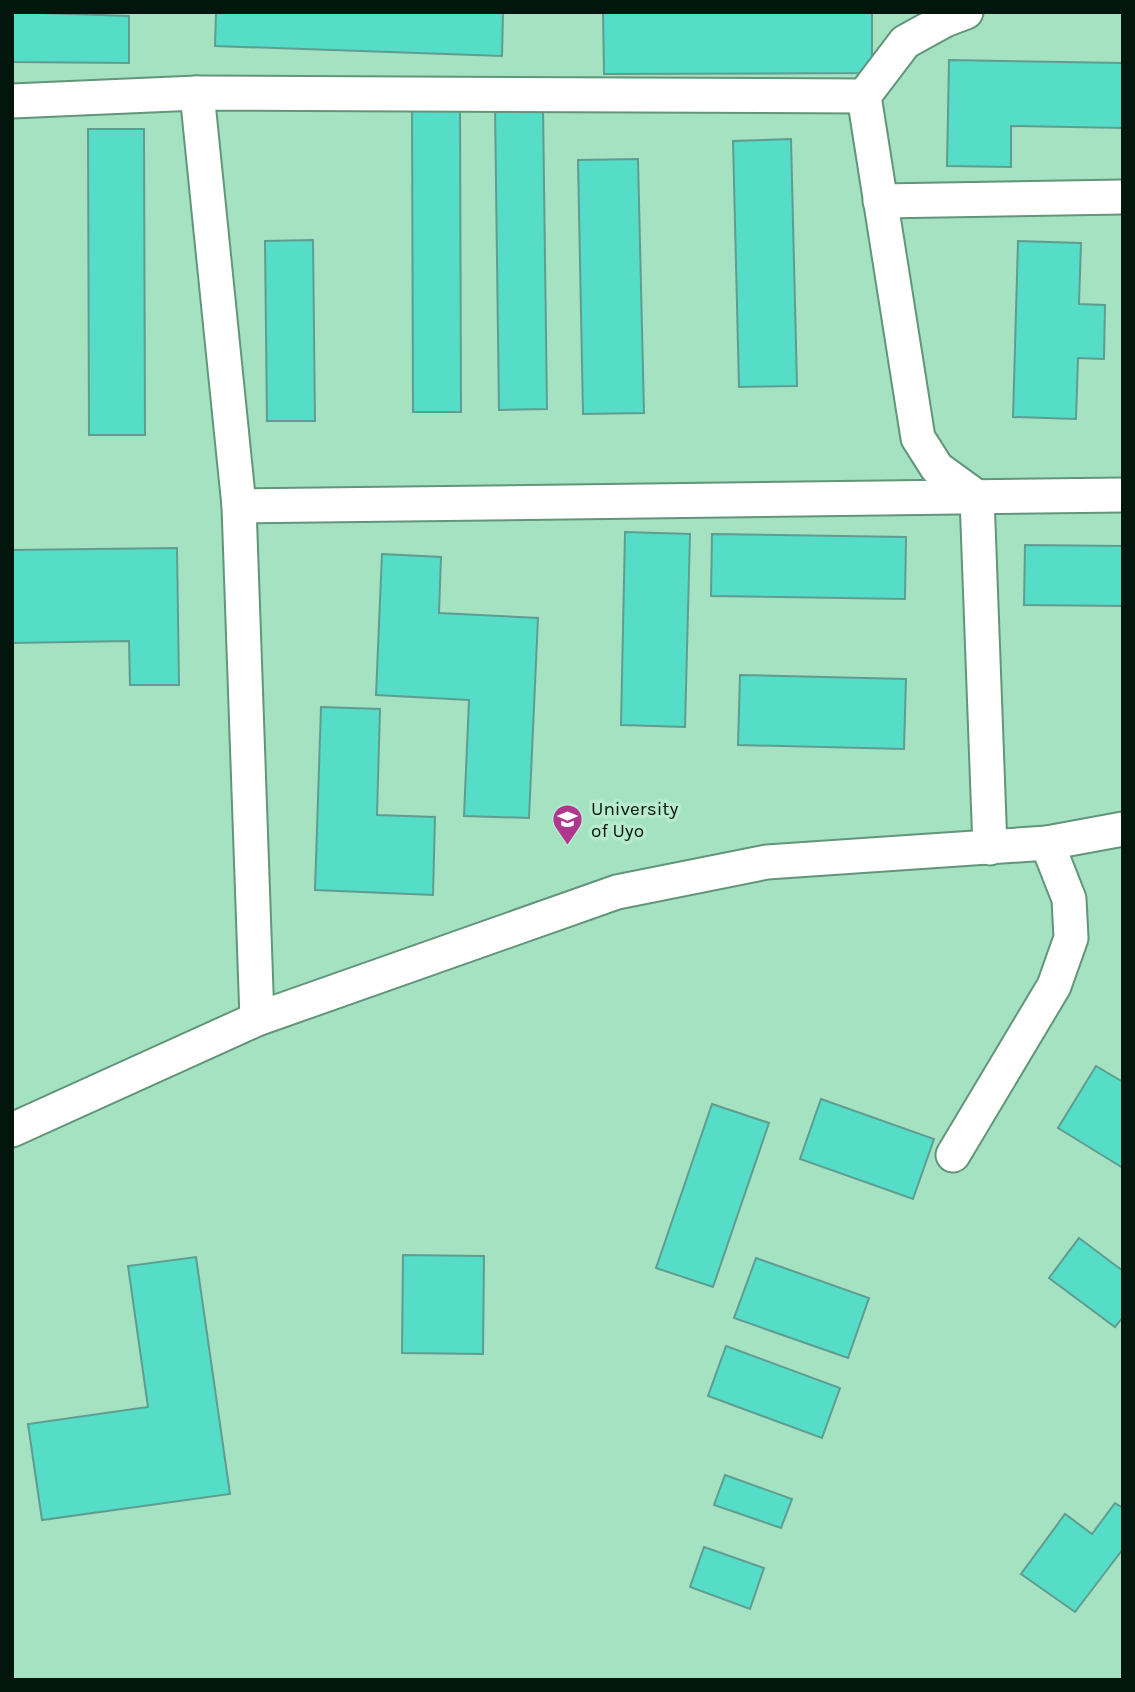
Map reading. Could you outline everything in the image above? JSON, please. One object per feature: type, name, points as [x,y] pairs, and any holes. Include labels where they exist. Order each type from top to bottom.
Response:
[{"type":"street","points":[[966,12],[905,42],[864,96],[918,438],[937,468],[977,497]]},
{"type":"street","points":[[12,101],[197,93],[864,96]]},
{"type":"street","points":[[197,93],[239,506],[257,1019]]},
{"type":"street","points":[[880,201],[1123,197]]},
{"type":"street","points":[[239,506],[1123,495]]},
{"type":"street","points":[[977,497],[990,848]]},
{"type":"street","points":[[12,1130],[257,1019],[618,892],[767,862],[1047,843],[1123,829]]},
{"type":"street","points":[[953,1155],[1054,986],[1071,938],[1069,899],[1047,843]]},
{"type":"shaded area","name":"University of Uyo","points":[[12,12],[1123,12],[1123,1680],[12,1680]]},
{"type":"building","points":[[12,12],[129,16],[129,63],[12,62]]},
{"type":"building","points":[[216,12],[503,12],[502,56],[215,46]]},
{"type":"building","points":[[603,12],[872,12],[872,73],[604,74]]},
{"type":"building","points":[[949,60],[1123,63],[1123,128],[1011,126],[1011,167],[947,166]]},
{"type":"building","points":[[543,106],[547,409],[499,410],[495,107]]},
{"type":"building","points":[[412,108],[460,108],[461,412],[413,412]]},
{"type":"building","points":[[88,129],[144,129],[145,435],[89,435]]},
{"type":"building","points":[[791,139],[797,386],[739,387],[733,141]]},
{"type":"building","points":[[638,159],[644,413],[583,414],[578,160]]},
{"type":"building","points":[[313,240],[315,421],[267,421],[265,241]]},
{"type":"building","points":[[1018,241],[1081,243],[1079,304],[1105,305],[1104,359],[1078,358],[1076,419],[1013,417]]},
{"type":"building","points":[[625,532],[690,534],[685,727],[621,725]]},
{"type":"building","points":[[712,534],[906,537],[905,599],[711,596]]},
{"type":"building","points":[[1025,545],[1123,546],[1123,606],[1024,605]]},
{"type":"building","points":[[177,548],[179,685],[130,685],[129,641],[12,643],[12,550]]},
{"type":"building","points":[[382,554],[441,557],[439,613],[538,618],[529,818],[464,816],[469,700],[376,695]]},
{"type":"building","points":[[740,675],[906,679],[904,749],[738,745]]},
{"type":"building","points":[[321,707],[380,709],[377,815],[435,817],[433,895],[315,890]]},
{"type":"building","points":[[1096,1066],[1123,1082],[1123,1168],[1058,1128]]},
{"type":"building","points":[[821,1099],[934,1139],[913,1199],[800,1159]]},
{"type":"building","points":[[712,1104],[769,1123],[713,1287],[656,1268]]},
{"type":"building","points":[[1079,1238],[1123,1271],[1123,1317],[1115,1327],[1049,1278]]},
{"type":"building","points":[[403,1255],[484,1256],[483,1354],[402,1353]]},
{"type":"building","points":[[196,1257],[230,1494],[42,1520],[28,1424],[148,1407],[128,1266]]},
{"type":"building","points":[[756,1258],[869,1298],[848,1358],[734,1318]]},
{"type":"building","points":[[726,1346],[840,1388],[822,1438],[708,1396]]},
{"type":"building","points":[[725,1475],[792,1499],[781,1528],[714,1505]]},
{"type":"building","points":[[1115,1503],[1123,1508],[1123,1549],[1075,1612],[1021,1574],[1065,1514],[1092,1534]]},
{"type":"building","points":[[704,1547],[764,1568],[750,1609],[690,1587]]},
{"type":"place","name":"University of Uyo","points":[[568,846]]}]
